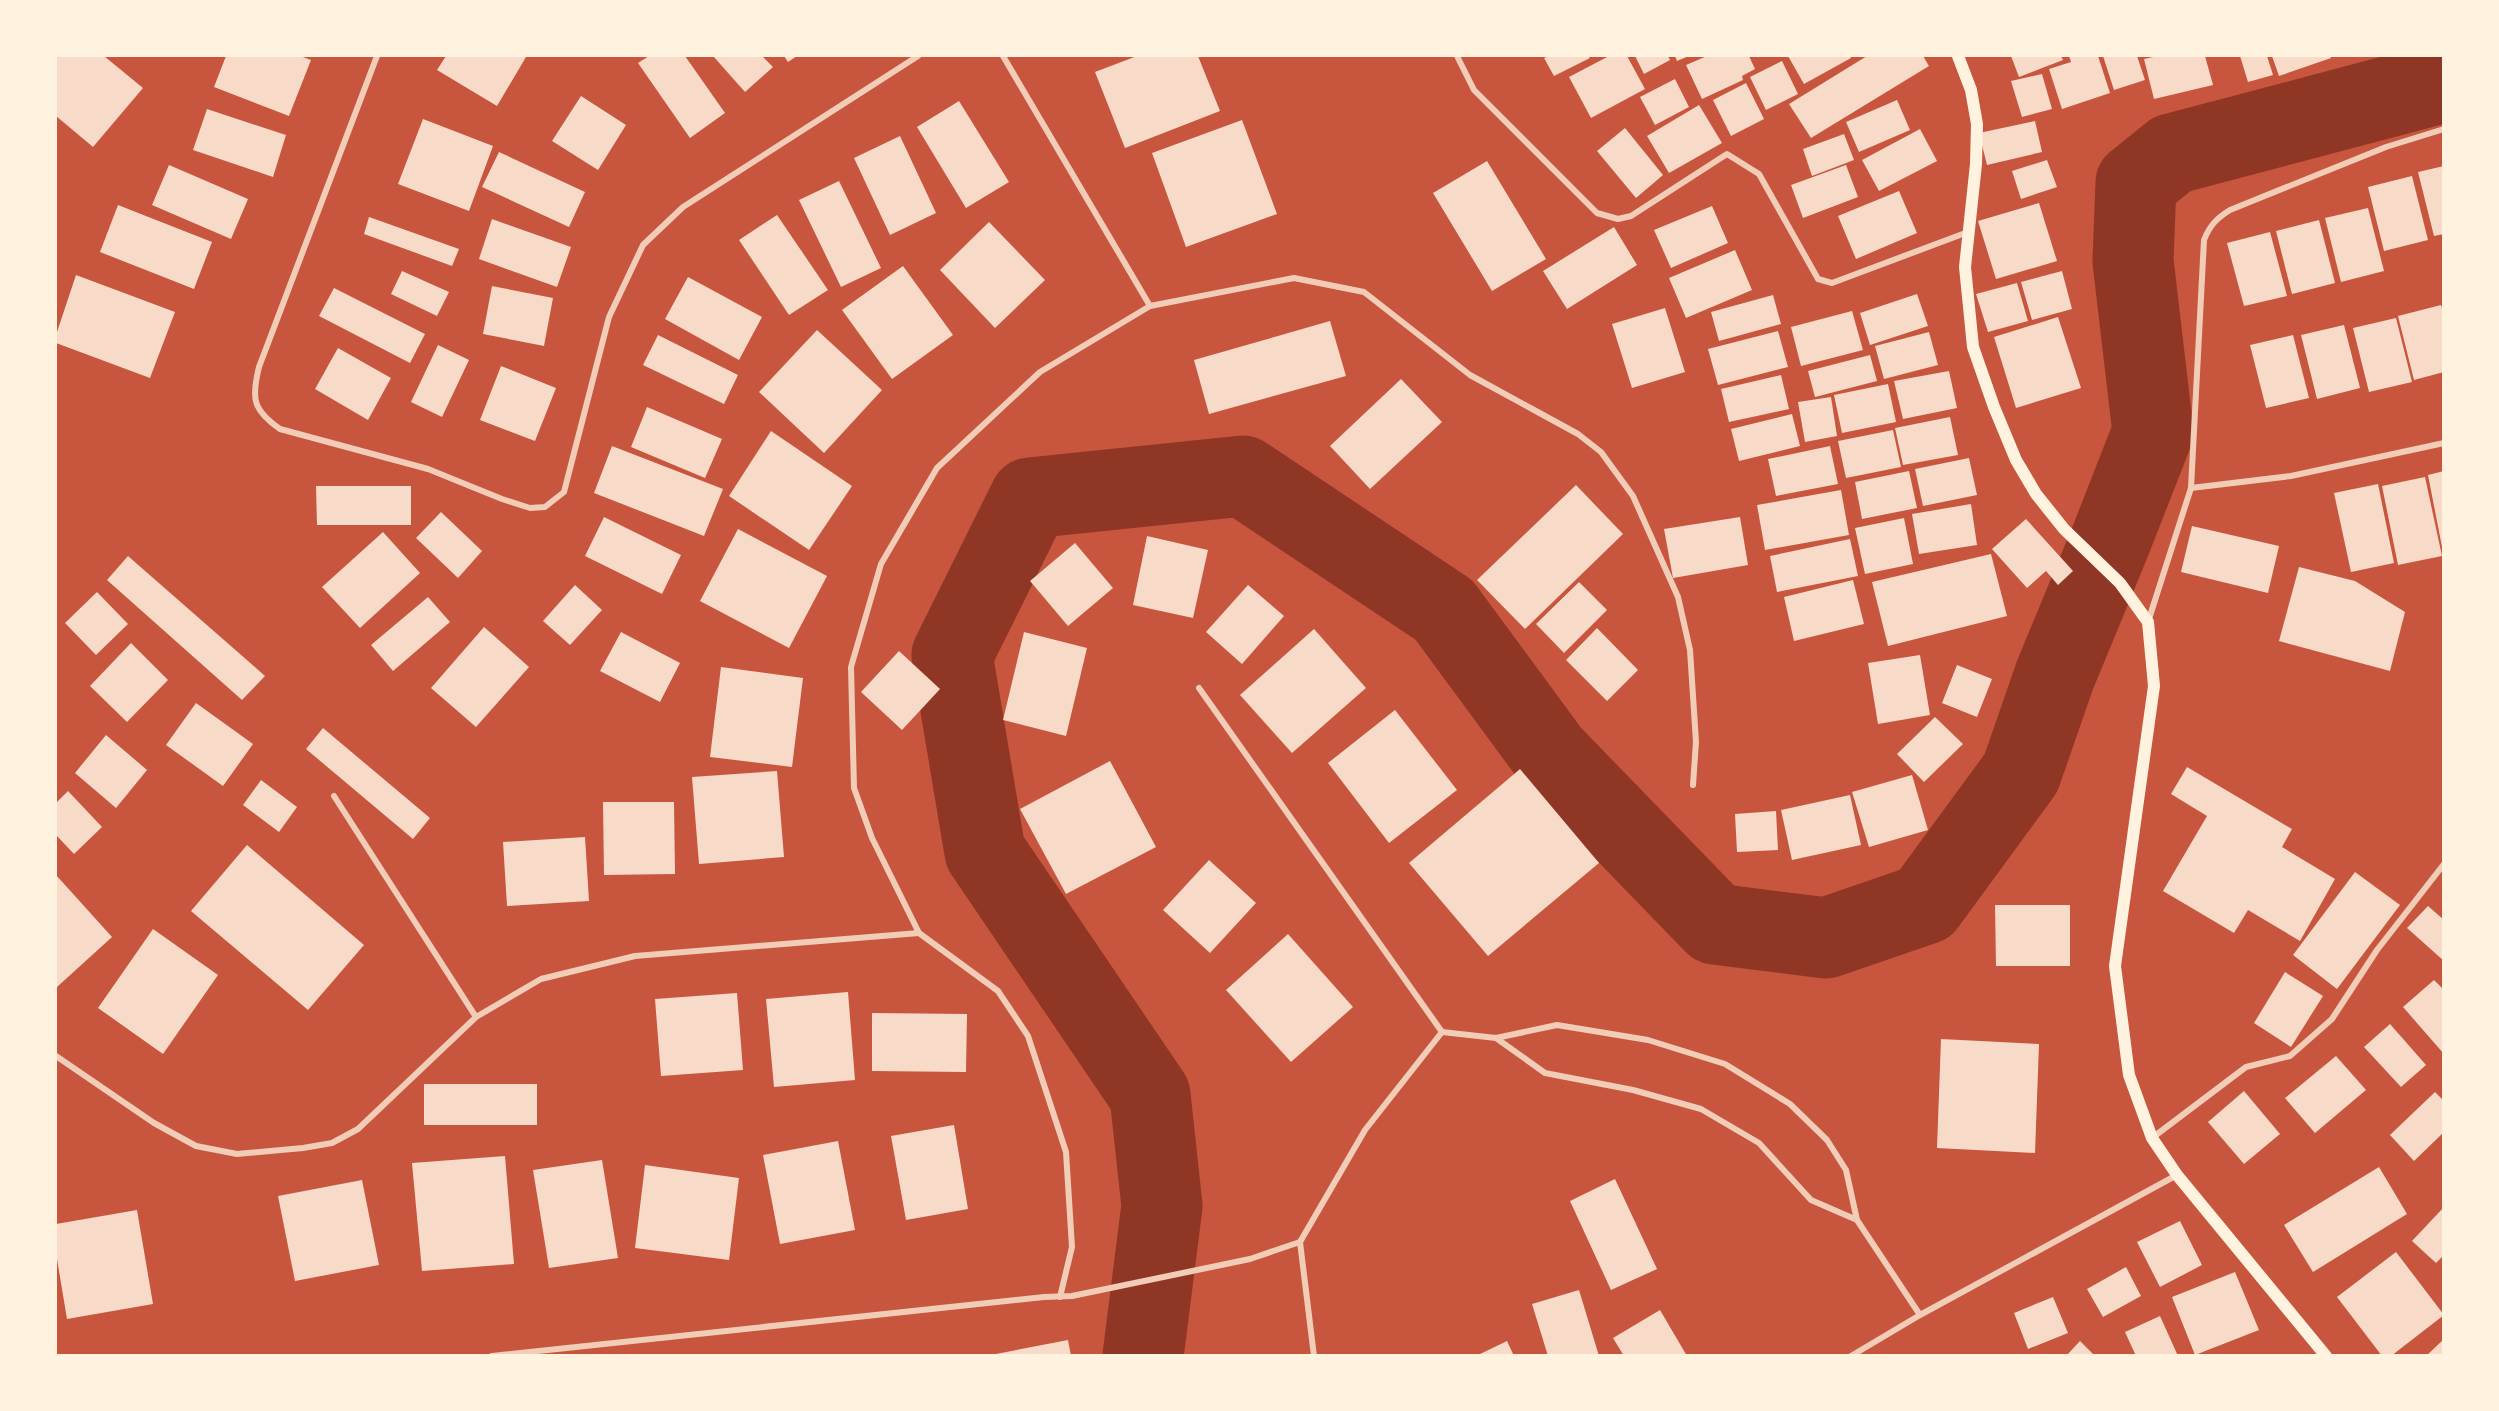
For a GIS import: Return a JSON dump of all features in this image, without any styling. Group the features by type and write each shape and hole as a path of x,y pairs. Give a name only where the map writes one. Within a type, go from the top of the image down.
{"main road":[{"path":"1958,56 1971,90 1977,123 1976,164 1965,267 1973,347 2016,460 2036,494 2064,529 2120,583 2148,622 2154,686 2115,966 2129,1074 2152,1138 2177,1175 2326,1356"}],"street":[{"path":"377,56 259,367 253,389 257,407 280,429 428,469 530,508 545,507 564,492 609,317 643,245 683,207 918,56"},
{"path":"1003,56 1150,306"},
{"path":"1457,56 1474,90 1597,213 1618,219 1630,216 1727,154 1759,174 1818,279 1832,283 1969,232"},
{"path":"2148,622 2191,488 2204,240 2212,223 2230,210 2363,156 2444,129"},
{"path":"1060,1297 1072,1247 1066,1152 1028,1036 998,991 919,933 872,838 854,788 851,667 881,564 937,468 1040,372 1150,306 1294,278 1364,292 1470,375 1578,434 1601,452 1633,496 1678,597 1690,650 1696,742 1694,785"},
{"path":"2191,488 2291,476 2444,443"},
{"path":"1199,688 1442,1032 1496,1038 1557,1025 1648,1040 1725,1064 1790,1104 1827,1140 1846,1170 1857,1220 1920,1315"},
{"path":"334,796 476,1017"},
{"path":"2152,1138 2246,1067 2290,1056 2332,1019 2377,950 2444,864"},
{"path":"56,1056 154,1123 196,1146 237,1154 292,1149 332,1143 358,1129 476,1017 540,979 635,956 919,933"},
{"path":"1314,1356 1300,1242 1365,1130 1442,1032"},
{"path":"1496,1038 1545,1072 1634,1090 1701,1109 1759,1143 1811,1200 1857,1220"},
{"path":"1851,1356 1920,1315 2177,1175"},
{"path":"492,1356 1072,1296 1250,1259 1300,1242"}],"building":[{"path":"56,56 104,56 143,88 93,147 56,116"},
{"path":"226,56 300,56 311,60 289,116 214,87"},
{"path":"446,56 526,57 497,106 437,70"},
{"path":"649,56 685,56 725,113 690,138 638,63"},
{"path":"713,56 762,56 773,67 745,92"},
{"path":"784,56 797,56 788,62"},
{"path":"1137,56 1198,56 1220,111 1125,148 1095,72"},
{"path":"1588,56 1590,58 1554,76 1544,58"},
{"path":"1609,56 1627,56 1645,89 1591,118 1569,77"},
{"path":"1635,56 1668,56 1670,60 1644,74"},
{"path":"1675,56 1689,56 1677,61"},
{"path":"1707,56 1749,56 1755,69 1742,76 1743,80 1702,99 1686,65"},
{"path":"1788,56 1850,56 1851,58 1804,84"},
{"path":"1867,56 1923,56 1929,66 1811,138 1789,104"},
{"path":"2011,56 2061,56 2063,60 2019,77"},
{"path":"2069,56 2098,56 2110,93 2062,109 2049,69 2071,62"},
{"path":"2103,56 2137,56 2145,80 2114,90"},
{"path":"2158,56 2205,56 2213,85 2154,99 2144,59"},
{"path":"2240,56 2267,56 2273,75 2248,82"},
{"path":"2272,56 2330,56 2331,58 2279,76"},
{"path":"1782,61 1798,94 1766,110 1750,77"},
{"path":"2042,74 2052,109 2022,117 2011,81"},
{"path":"1675,79 1689,107 1655,125 1640,97"},
{"path":"1746,83 1764,119 1731,136 1713,100"},
{"path":"581,96 626,125 598,170 552,141"},
{"path":"1897,100 1910,130 1859,152 1846,122"},
{"path":"959,101 1009,182 966,208 917,127"},
{"path":"1699,105 1722,143 1669,173 1647,136"},
{"path":"207,109 286,135 273,177 193,150"},
{"path":"423,119 493,146 469,211 398,184"},
{"path":"1242,120 1277,214 1186,247 1152,153"},
{"path":"2035,121 2042,152 1987,165 1979,133"},
{"path":"1625,128 1663,175 1636,198 1597,151"},
{"path":"1920,129 1937,161 1879,191 1862,160"},
{"path":"1844,134 1854,160 1812,176 1803,149"},
{"path":"900,136 936,213 890,235 854,158"},
{"path":"499,152 585,192 569,227 482,187"},
{"path":"2047,160 2057,187 2021,199 2012,171"},
{"path":"1487,161 1546,259 1492,291 1433,193"},
{"path":"169,165 248,199 231,239 152,205"},
{"path":"1846,165 1858,197 1803,218 1791,185"},
{"path":"2444,166 2444,234 2434,236 2418,172"},
{"path":"2412,176 2428,240 2384,251 2368,187"},
{"path":"839,181 881,268 841,287 799,200"},
{"path":"1899,191 1917,233 1856,259 1838,216"},
{"path":"2039,203 2057,261 1996,279 1978,221"},
{"path":"118,205 212,242 194,289 100,252"},
{"path":"1712,206 1728,243 1671,268 1654,230"},
{"path":"2368,208 2384,271 2341,282 2325,218"},
{"path":"777,215 828,290 789,315 739,240"},
{"path":"369,217 459,249 452,266 364,234"},
{"path":"492,219 571,247 557,287 479,259"},
{"path":"2319,220 2335,283 2292,294 2276,231"},
{"path":"989,222 1045,280 995,328 940,270"},
{"path":"1614,227 1637,265 1567,309 1543,271"},
{"path":"2270,232 2287,296 2244,306 2227,243"},
{"path":"1735,250 1752,290 1686,318 1669,278"},
{"path":"903,266 953,335 892,379 842,310"},
{"path":"402,271 449,292 437,316 391,294"},
{"path":"2062,271 2072,309 2032,320 2021,282"},
{"path":"76,275 175,312 150,378 56,343 56,335"},
{"path":"688,277 762,317 739,360 665,319"},
{"path":"2017,283 2028,321 1988,332 1976,294"},
{"path":"492,286 553,298 544,346 483,334"},
{"path":"334,288 425,334 410,363 319,316"},
{"path":"1917,294 1928,326 1870,345 1860,313"},
{"path":"1773,295 1781,324 1719,341 1711,312"},
{"path":"2441,305 2444,314 2444,372 2414,380 2398,316"},
{"path":"1665,308 1685,372 1632,388 1612,324"},
{"path":"1852,311 1863,350 1801,366 1791,327"},
{"path":"2058,317 2081,388 2016,408 1994,337"},
{"path":"2396,318 2412,382 2369,392 2353,328"},
{"path":"1330,321 1346,376 1209,414 1194,360"},
{"path":"2344,325 2360,388 2317,399 2301,335"},
{"path":"817,330 882,390 824,453 759,392"},
{"path":"1778,331 1788,367 1718,385 1708,349"},
{"path":"1929,332 1938,365 1884,379 1875,346"},
{"path":"658,335 738,375 724,404 643,365"},
{"path":"2293,335 2309,398 2266,408 2250,345"},
{"path":"438,345 469,360 442,417 411,402"},
{"path":"338,348 391,378 368,420 315,389"},
{"path":"1870,355 1877,381 1815,397 1808,371"},
{"path":"501,366 556,388 535,441 480,420"},
{"path":"1949,371 1957,408 1903,419 1894,381"},
{"path":"1781,375 1789,409 1729,422 1721,389"},
{"path":"1401,379 1442,422 1370,489 1330,446"},
{"path":"1888,384 1896,422 1842,433 1834,395"},
{"path":"1831,397 1837,436 1805,442 1798,402"},
{"path":"647,407 722,439 705,478 631,447"},
{"path":"1792,414 1800,446 1739,461 1731,429"},
{"path":"1950,417 1958,455 1903,465 1895,428"},
{"path":"1893,430 1901,467 1846,478 1838,441"},
{"path":"771,431 852,486 809,550 729,496"},
{"path":"612,446 723,489 704,536 594,493"},
{"path":"1830,446 1838,484 1776,496 1768,459"},
{"path":"1969,458 1977,495 1923,506 1915,469"},
{"path":"1909,471 1917,508 1862,519 1855,482"},
{"path":"2444,471 2444,547 2442,547 2428,475"},
{"path":"2425,477 2442,556 2398,565 2382,486"},
{"path":"2378,484 2394,563 2351,572 2334,493"},
{"path":"1576,485 1623,534 1525,629 1477,580"},
{"path":"316,486 411,486 411,525 317,525"},
{"path":"1841,490 1849,535 1765,550 1757,505"},
{"path":"1971,504 1977,545 1919,554 1912,514"},
{"path":"441,512 482,551 458,578 416,538"},
{"path":"604,517 681,555 662,594 585,556"},
{"path":"1740,517 1748,565 1673,578 1664,529"},
{"path":"1904,518 1913,564 1865,574 1855,528"},
{"path":"2026,519 2073,571 2058,585 2046,571 2027,588 1992,549"},
{"path":"2192,526 2279,546 2268,593 2181,572"},
{"path":"738,529 827,576 789,648 700,601"},
{"path":"383,532 420,573 360,628 322,587"},
{"path":"1147,536 1208,550 1193,618 1133,605"},
{"path":"1850,539 1858,576 1777,592 1770,556"},
{"path":"1075,543 1113,588 1068,626 1030,581"},
{"path":"1991,554 2007,616 1888,646 1872,582"},
{"path":"128,556 265,676 242,700 107,580"},
{"path":"2299,567 2355,581 2405,612 2390,671 2279,641"},
{"path":"1853,580 1864,624 1794,641 1784,597"},
{"path":"1579,582 1607,610 1564,653 1536,624"},
{"path":"575,585 602,610 570,645 543,621"},
{"path":"1248,585 1284,616 1242,664 1206,632"},
{"path":"97,592 128,624 96,655 65,623"},
{"path":"428,597 450,622 393,671 371,645"},
{"path":"484,627 529,667 476,727 431,688"},
{"path":"1597,628 1638,670 1607,701 1566,660"},
{"path":"1314,629 1366,688 1292,753 1240,695"},
{"path":"621,632 680,663 660,702 600,671"},
{"path":"1024,632 1087,648 1066,736 1003,720"},
{"path":"131,643 168,680 127,722 90,686"},
{"path":"899,651 940,689 902,730 861,692"},
{"path":"1920,655 1930,715 1878,724 1868,663"},
{"path":"1957,665 1992,679 1977,717 1942,703"},
{"path":"721,667 803,678 792,767 710,757"},
{"path":"196,703 253,744 223,786 166,745"},
{"path":"1395,710 1457,790 1389,843 1328,763"},
{"path":"1935,717 1963,744 1924,782 1897,754"},
{"path":"323,728 430,818 413,839 306,749"},
{"path":"106,735 147,770 116,808 75,773"},
{"path":"1110,761 1156,847 1066,894 1020,809"},
{"path":"2187,767 2292,829 2282,847 2335,879 2300,941 2248,910 2234,933 2163,891 2207,816 2171,794"},
{"path":"1520,769 1599,863 1488,956 1409,863"},
{"path":"777,771 784,857 699,864 692,777"},
{"path":"1912,775 1928,830 1869,847 1852,792"},
{"path":"261,780 297,807 279,832 243,805"},
{"path":"68,791 102,827 74,854 56,835 56,803"},
{"path":"1850,795 1861,845 1792,860 1781,810"},
{"path":"603,802 674,802 675,874 604,875"},
{"path":"1776,811 1778,850 1737,852 1735,814"},
{"path":"585,837 589,901 507,906 503,842"},
{"path":"247,845 364,945 308,1010 191,911"},
{"path":"1209,860 1256,903 1210,953 1163,910"},
{"path":"2355,872 2400,905 2337,989 2293,955"},
{"path":"56,875 112,937 57,987 56,985"},
{"path":"1995,905 2070,905 2070,966 1996,966"},
{"path":"2428,906 2444,920 2444,961 2407,928"},
{"path":"153,929 218,975 163,1054 98,1008"},
{"path":"1288,934 1353,1007 1291,1062 1226,990"},
{"path":"2285,972 2323,996 2291,1047 2254,1023"},
{"path":"2434,980 2444,990 2444,1054 2403,1007"},
{"path":"848,992 855,1080 774,1087 766,999"},
{"path":"737,993 743,1070 661,1076 655,999"},
{"path":"872,1013 967,1014 966,1072 872,1071"},
{"path":"2390,1024 2426,1065 2401,1087 2364,1047"},
{"path":"1941,1039 2039,1044 2035,1153 1937,1148"},
{"path":"2336,1056 2366,1090 2315,1133 2285,1098"},
{"path":"424,1084 537,1084 537,1125 424,1125"},
{"path":"2244,1091 2280,1134 2244,1164 2208,1122"},
{"path":"2435,1092 2444,1101 2444,1132 2414,1161 2390,1135"},
{"path":"954,1125 968,1209 906,1220 891,1136"},
{"path":"838,1141 855,1230 780,1244 763,1155"},
{"path":"505,1156 514,1264 422,1271 412,1163"},
{"path":"602,1160 618,1258 549,1268 533,1170"},
{"path":"645,1165 739,1178 729,1260 635,1248"},
{"path":"2379,1167 2407,1214 2313,1272 2284,1225"},
{"path":"1615,1179 1657,1269 1611,1290 1570,1201"},
{"path":"362,1180 379,1265 295,1281 278,1196"},
{"path":"2444,1207 2444,1255 2436,1263 2412,1241"},
{"path":"137,1210 153,1304 67,1319 56,1253 56,1224"},
{"path":"2180,1221 2202,1265 2160,1287 2137,1242"},
{"path":"2396,1252 2444,1315 2391,1356 2382,1356 2337,1297"},
{"path":"2126,1267 2141,1296 2103,1317 2087,1289"},
{"path":"2235,1272 2259,1330 2195,1355 2172,1297"},
{"path":"1579,1290 1599,1356 1548,1356 1532,1304"},
{"path":"2053,1297 2068,1333 2028,1349 2014,1313"},
{"path":"1660,1310 1687,1356 1624,1356 1613,1338"},
{"path":"2160,1316 2178,1356 2136,1356 2125,1332"},
{"path":"2444,1339 2444,1356 2426,1356"},
{"path":"1068,1340 1071,1356 996,1356 996,1354"},
{"path":"1507,1341 1514,1356 1476,1356"},
{"path":"2080,1341 2095,1356 2066,1356"}],"waterway":[{"path":"1143,1356 1162,1206 1150,1095 985,852 952,655 1030,498 1243,476 1444,610 1550,754 1715,924 1826,938 1925,904 2021,773 2055,675 2153,432 2133,261 2136,183 2172,154 2444,82"}]}
